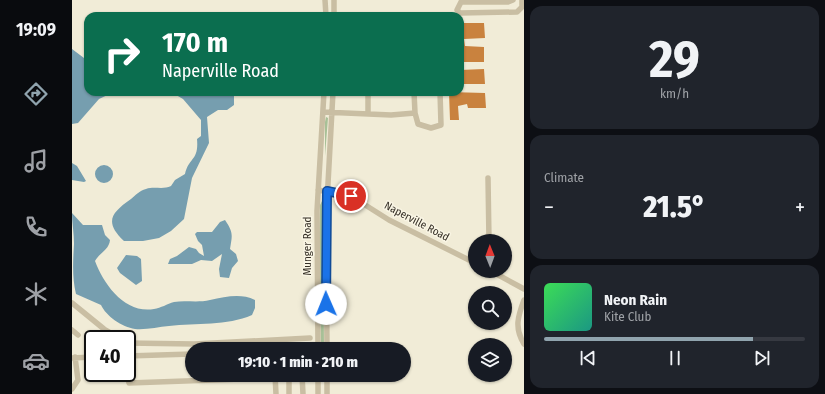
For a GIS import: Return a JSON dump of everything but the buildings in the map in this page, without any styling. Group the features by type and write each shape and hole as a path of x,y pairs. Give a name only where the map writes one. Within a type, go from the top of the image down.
{"street":[{"path":"325,0 326,12"},
{"path":"334,0 334,12"},
{"path":"459,12 457,10 461,2 508,2 513,0"},
{"path":"464,13 517,12 522,7 522,0"},
{"path":"318,190 324,96"},
{"path":"327,191 333,96"},
{"path":"368,96 368,113"},
{"path":"414,96 414,113 418,124 431,128 441,125 440,96"},
{"path":"322,112 391,114 414,113"},
{"path":"488,178 489,234"},
{"name":"Naperville Road","path":"318,190 351,196 389,220 468,260"},
{"name":"Munger Road","path":"318,190 318,342"},
{"name":"Munger Road","path":"327,191 327,342"},
{"path":"504,278 524,289"},
{"path":"524,300 517,325 519,334 524,344"},
{"path":"72,303 106,330"},
{"path":"72,330 78,335"},
{"path":"136,342 194,344 310,338"},
{"path":"136,356 185,354"},
{"path":"72,389 78,380 73,358 84,357"},
{"path":"129,382 185,381"},
{"path":"275,382 276,394"},
{"path":"289,382 289,394"},
{"path":"302,382 303,394"},
{"path":"318,382 318,394"},
{"path":"327,382 327,394"}],"green space":[{"path":"326,117 328,118 325,156 325,122"},
{"path":"323,199 324,342 321,342 319,240 320,205"}],"water":[{"path":"72,49 84,58 84,96 105,96 99,99 78,123 72,124"},
{"path":"178,96 234,96 234,105 227,110 218,110 207,117 209,143 192,178 184,219 171,231 159,238 143,241 124,241 112,223 112,218 115,213 141,191 149,188 165,188 171,186 175,180 185,174 197,151 197,139 201,136 201,120 183,99"},
{"path":"72,163 77,166 86,181 72,180"},
{"path":"100,165 108,165 113,170 111,181 108,183 100,183 95,178 95,170"},
{"path":"72,213 83,225 102,225 105,235 110,240 106,249 95,261 110,288 125,302 134,307 154,309 174,302 205,301 238,296 255,300 255,308 252,315 242,319 222,323 179,325 143,329 130,328 120,323 111,317 101,305 76,294 73,276 74,244"},
{"path":"225,220 232,234 230,249 236,254 238,261 232,268 229,278 220,277 219,269 222,254 212,261 201,260 192,264 168,264 170,259 177,256 189,247 196,249 204,256 202,245 198,241 195,234 197,232 212,232 220,222"},
{"path":"126,255 137,256 141,259 142,281 136,285 120,273 117,268"}],"route":[{"path":"326,304 327,191 351,196"}]}
